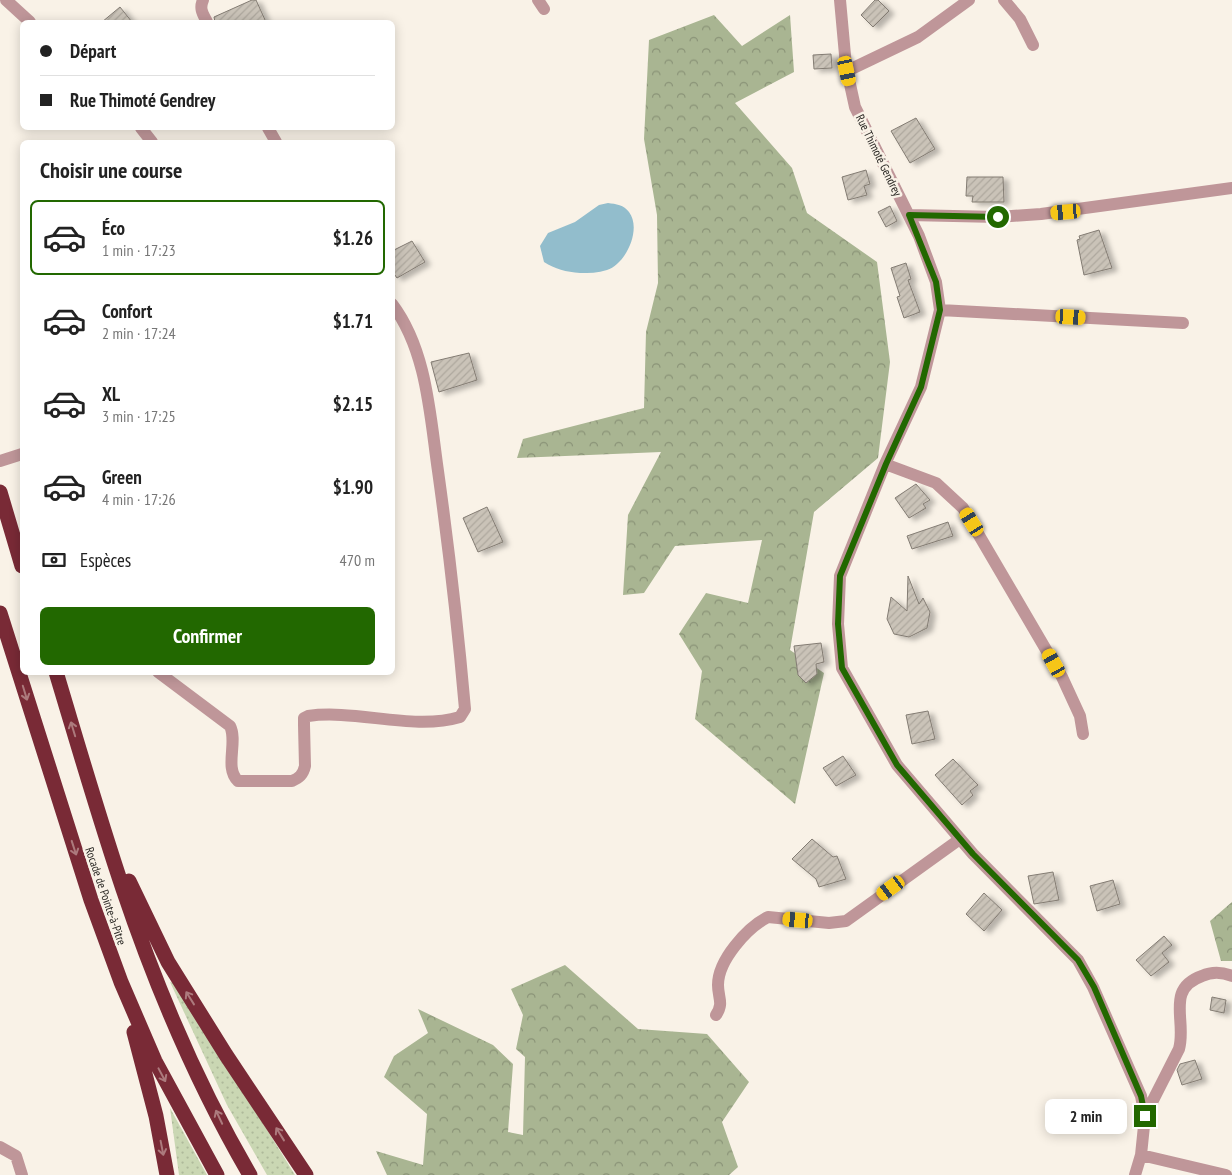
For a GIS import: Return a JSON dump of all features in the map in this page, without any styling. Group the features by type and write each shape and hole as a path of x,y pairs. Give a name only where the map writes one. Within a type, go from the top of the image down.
{"highway":[{"path":"0,492 20,559"},
{"name":"Rocade de Pointe-à-Pitre","path":"0,613 69,834 121,982 155,1061 217,1175"},
{"name":"Rocade de Pointe-à-Pitre","path":"57,675 123,890 151,963 186,1050 229,1138 250,1175"},
{"path":"88,775 120,862 168,962 226,1055 306,1175"},
{"path":"121,982 156,1116 167,1175"}],"street":[{"path":"6,0 28,20"},
{"path":"204,0 201,5 201,12 206,20"},
{"name":"Rue Thimoté Gendrey","path":"840,0 847,71 855,107 909,215 936,282 940,310 921,387 886,464 840,576 838,624 842,668 897,765 960,838 1078,960 1094,987 1141,1096 1145,1116 1141,1155 1136,1175"},
{"path":"847,71 918,37 969,0"},
{"path":"1004,0 1020,19 1033,45"},
{"path":"143,130 150,140"},
{"path":"909,215 998,217 1041,214 1232,188"},
{"path":"940,310 1183,323"},
{"path":"162,675 230,726 233,741 232,768 238,781 292,782 298,779 304,772 305,766 304,718 308,716 417,721 450,720 460,717 466,709 452,569 434,443 419,359 395,312"},
{"path":"0,461 20,455"},
{"path":"886,464 936,483 963,508 1062,677 1080,716 1083,734"},
{"path":"716,1015 722,1002 718,984 728,955 761,921 768,918 829,923 846,920 960,838"},
{"path":"1145,1116 1179,1049 1182,1038 1179,1004 1183,988 1189,982 1207,974 1218,973 1232,976"},
{"path":"0,1146 16,1156 22,1175"},
{"path":"1141,1155 1226,1175"}],"green space":[{"path":"714,15 742,46 790,15 794,72 735,103 792,168 807,213 877,262 890,362 878,458 814,512 790,650 824,673 795,804 695,719 702,671 679,634 706,593 748,603 762,540 675,546 644,593 623,595 628,515 661,452 517,458 523,439 644,408 646,332 658,283 657,215 644,139 649,40"},
{"path":"1232,902 1232,961 1221,961 1210,921"},
{"path":"565,965 638,1029 707,1034 749,1082 722,1122 738,1167 729,1175 387,1175 376,1151 423,1165 427,1114 384,1077 394,1056 428,1033 418,1009 493,1045 513,1064 508,1132 523,1135 525,1057 516,1049 523,1015 511,989"},
{"path":"170,982 177,984 295,1175 267,1175 227,1105"},
{"path":"170,1108 207,1175 179,1175"}],"water":[{"path":"617,204 625,208 633,219 633,236 626,253 620,261 607,270 587,273 565,271 544,262 540,246 548,233 575,222 599,205"}],"building":[{"path":"252,0 256,0 265,20 215,20 214,17"},
{"path":"875,0 878,0 889,11 873,27 861,15"},
{"path":"120,7 130,20 104,20"},
{"path":"831,54 832,68 814,69 813,55"},
{"path":"916,118 935,149 910,163 891,131"},
{"path":"866,170 870,184 864,186 867,195 848,200 842,177"},
{"path":"967,177 1003,177 1004,202 972,202 973,196 966,196"},
{"path":"890,206 897,221 886,227 878,212"},
{"path":"1099,230 1112,268 1084,275 1077,240 1080,239 1079,236"},
{"path":"412,241 425,262 397,278 395,275 395,250"},
{"path":"906,263 911,279 908,280 920,312 904,318 897,297 900,296 891,268"},
{"path":"469,353 477,380 439,392 431,362"},
{"path":"916,484 930,500 923,504 926,508 909,518 895,498"},
{"path":"487,507 503,542 478,552 463,518"},
{"path":"948,522 953,536 912,549 907,536"},
{"path":"908,576 919,604 923,598 930,612 927,628 909,637 894,634 887,619 891,597 907,611"},
{"path":"821,643 824,662 816,664 817,674 806,683 798,675 794,646"},
{"path":"928,711 935,739 912,744 906,715"},
{"path":"843,756 856,775 836,786 823,768"},
{"path":"953,759 978,785 970,791 973,795 962,805 935,775"},
{"path":"812,839 833,857 837,856 846,879 819,887 816,879 792,859"},
{"path":"1053,872 1059,900 1034,904 1028,876"},
{"path":"1113,880 1120,904 1097,911 1090,886"},
{"path":"984,893 1002,910 984,931 966,914"},
{"path":"1164,936 1172,945 1162,953 1169,962 1151,976 1136,960"},
{"path":"1212,997 1226,1000 1224,1013 1210,1010"},
{"path":"1195,1060 1202,1079 1182,1085 1177,1070 1180,1064"}],"route":[{"path":"998,217 909,215 936,282 940,310 921,387 886,464 840,576 838,624 842,668 897,765 973,854 1078,960 1094,987 1141,1096 1145,1116"}]}
